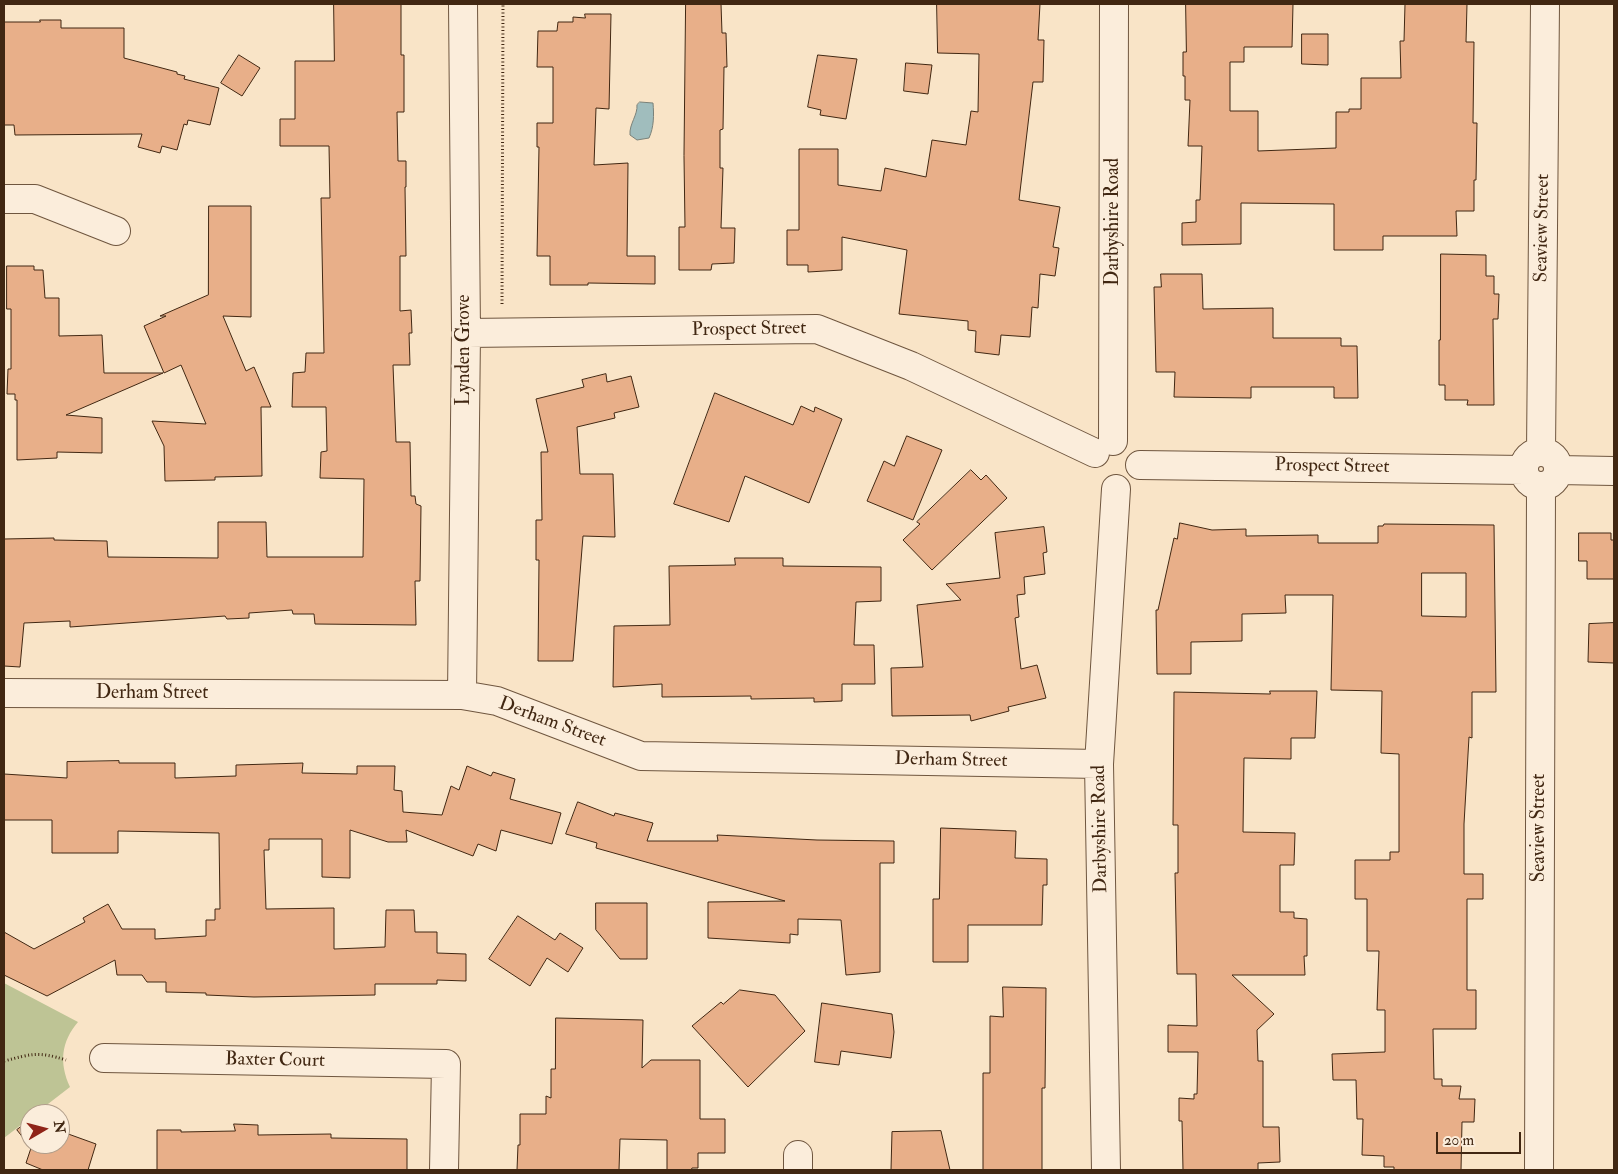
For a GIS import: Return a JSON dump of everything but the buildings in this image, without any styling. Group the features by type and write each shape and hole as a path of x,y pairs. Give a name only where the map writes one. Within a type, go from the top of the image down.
{"street":[{"name":"Lynden Grove","path":"462,695 466,333 463,4"},
{"name":"Darbyshire Road","path":"1104,447 1114,4"},
{"name":"Seaview Street","path":"1539,1170 1541,470 1546,4"},
{"path":"4,198 35,199 116,231"},
{"name":"Prospect Street","path":"466,333 818,329 1104,447"},
{"path":"1124,442 1131,445 1139,458 1140,465 1136,479 1130,484 1116,489 1103,485 1097,480 1092,467 1104,447 1124,442"},
{"name":"Prospect Street","path":"1140,465 1614,470"},
{"name":"Darbyshire Road","path":"1106,1170 1099,764 1116,489"},
{"name":"Derham Street","path":"4,693 462,695 497,702 641,756 1099,764"},
{"name":"Baxter Court","path":"104,1058 446,1064 444,1170"}],"path":[{"path":"502,304 503,4"},
{"path":"4,1061 41,1053 66,1060"}],"green space":[{"path":"4,983 78,1022 68,1037 63,1061 66,1078 70,1087 48,1104 20,1104 20,1126 4,1138"}],"water":[{"path":"640,102 653,103 653,121 649,138 637,140 630,135 630,131 637,105"}]}
